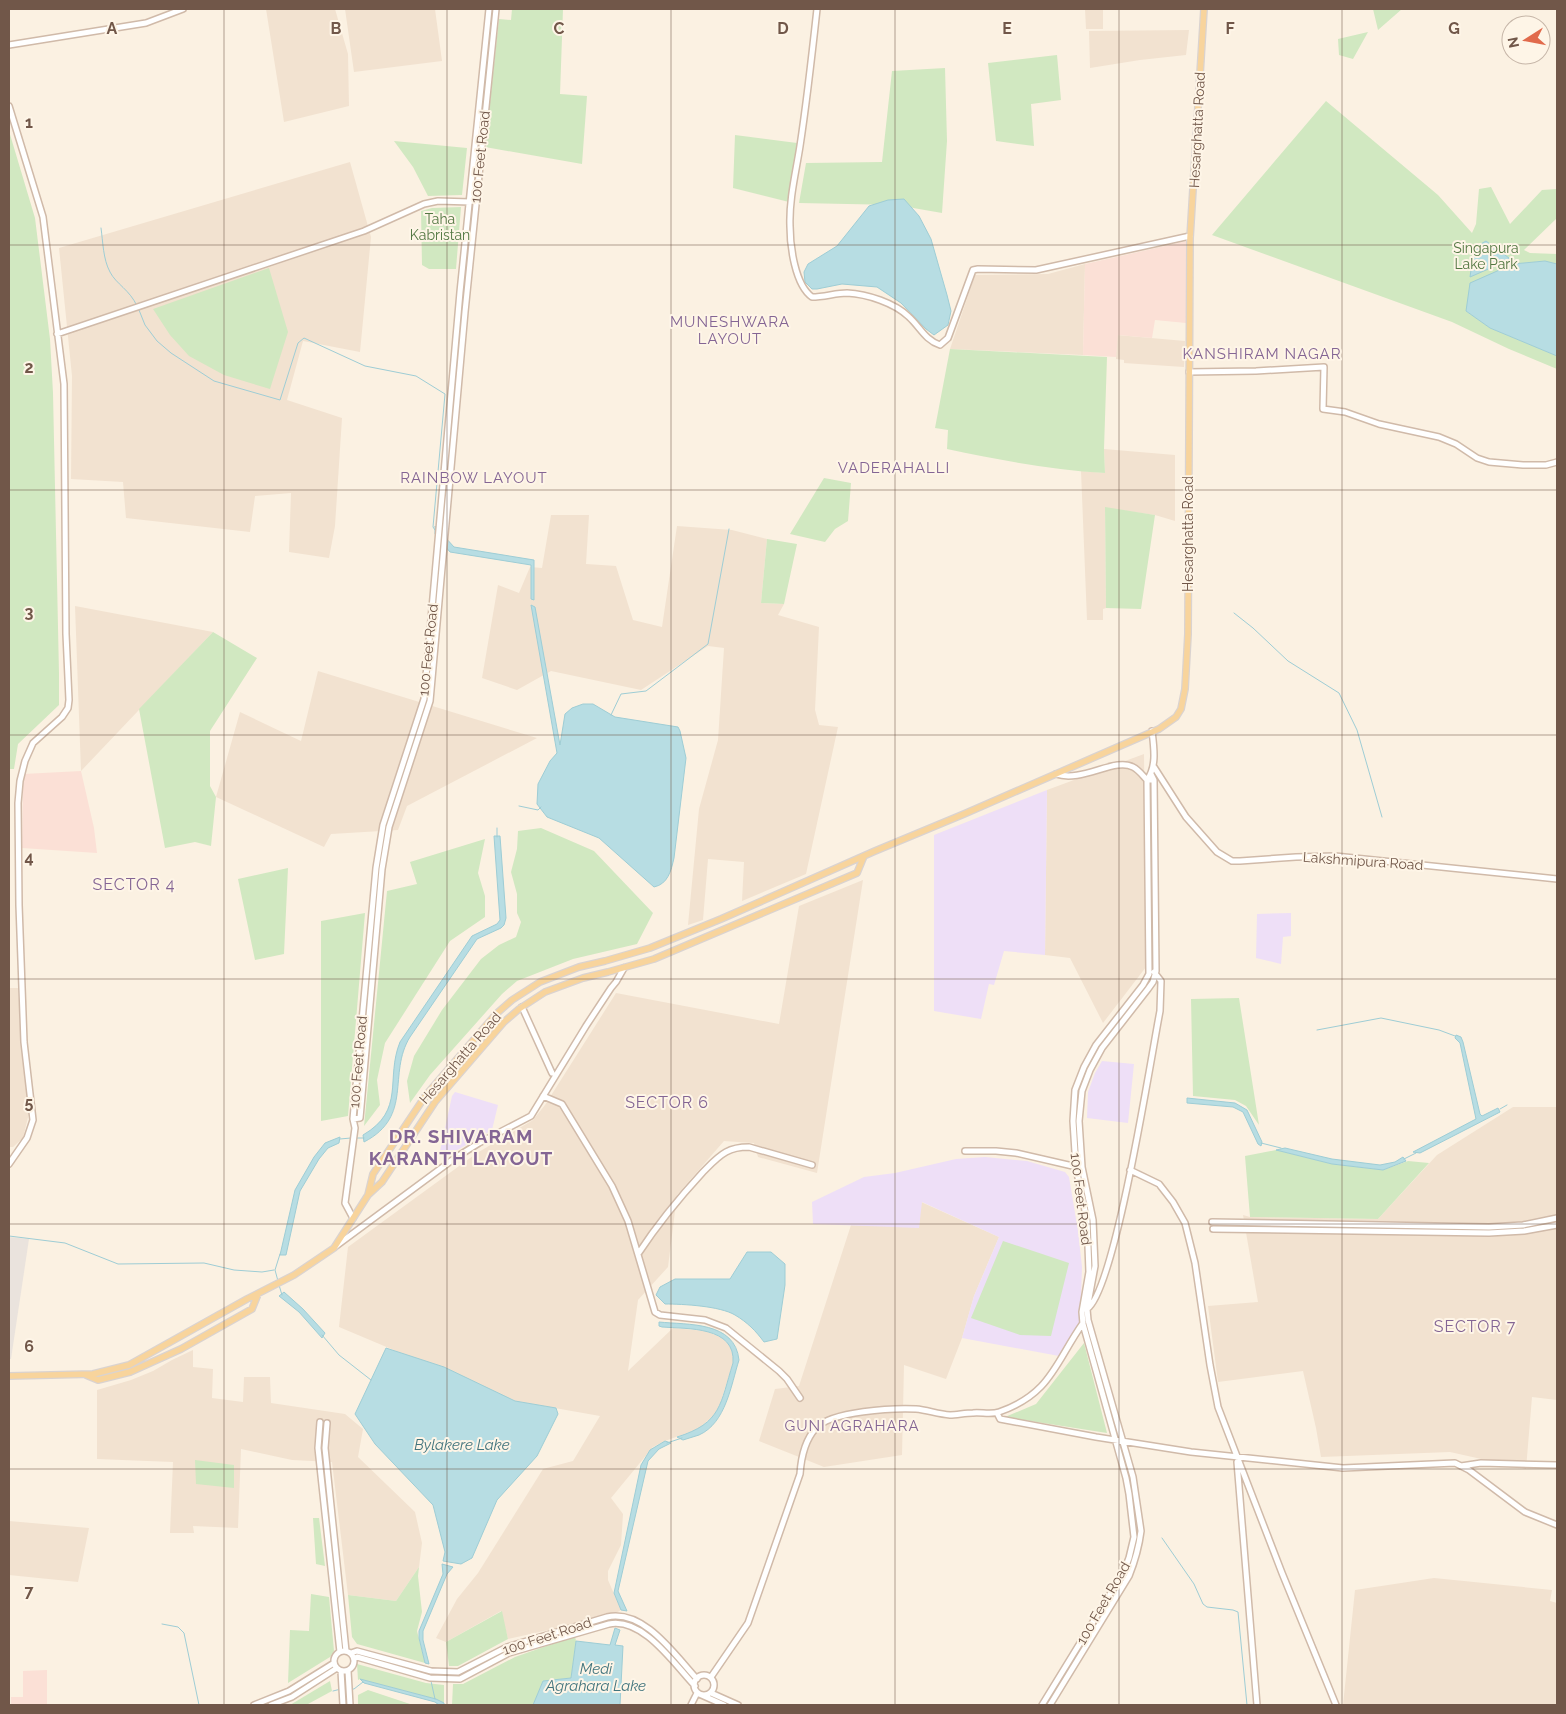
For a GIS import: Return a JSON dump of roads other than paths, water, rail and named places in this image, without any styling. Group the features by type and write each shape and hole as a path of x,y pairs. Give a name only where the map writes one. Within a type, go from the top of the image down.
{"main road":[{"path":"9,44 146,23 182,9"},
{"name":"100 Feet Road","path":"488,9 460,292 424,699 382,825 376,868 353,1119 360,1118 382,869 389,827 430,701 464,312 496,9"},
{"path":"817,9 805,111 790,203 790,226 798,276 806,293 812,297 839,293 855,294 887,304 903,311 927,339 940,346 948,338 973,270 1036,270 1190,236"},
{"name":"Hesarghatta Road","path":"368,1195 373,1174 426,1095 496,1014 512,1000 540,982 579,967 650,948 729,916 1056,774 1152,731 1176,717 1184,699 1188,634 1190,236 1204,9"},
{"path":"9,106 43,216 64,384 69,700 64,714 32,743 24,761 20,781 18,803 19,905 24,1042 32,1120 27,1138 9,1164"},
{"path":"57,334 364,231 424,204 438,201 470,202"},
{"path":"1189,372 1324,367 1323,409 1345,412 1379,424 1439,437 1456,444 1477,458 1489,462 1523,465 1546,465 1557,462"},
{"name":"100 Feet Road","path":"1042,1705 1123,1573 1131,1550 1134,1531 1126,1478 1085,1322 1089,1272 1087,1220 1076,1168 1073,1121 1075,1090 1084,1067 1096,1045 1146,982 1150,970 1151,778 1154,767 1152,731"},
{"path":"1056,774 1064,776 1082,775 1115,766 1127,765 1132,766 1151,778"},
{"name":"Lakshmipura Road","path":"1154,767 1186,817 1216,852 1232,861 1296,856 1335,856 1557,878"},
{"name":"100 Feet Road","path":"1085,1310 1095,1266 1093,1220 1082,1167 1080,1121 1082,1091 1102,1048 1148,989 1156,973 1151,778"},
{"name":"Hesarghatta Road","path":"368,1195 382,1182 435,1102 504,1022 522,1007 553,989 583,978 654,959 857,873 864,856"},
{"path":"9,1376 93,1374 129,1365 294,1276 456,1158 479,1143 531,1116 624,968"},
{"path":"1085,1310 1092,1306 1106,1273 1116,1240 1130,1170 1160,1011 1161,981 1156,973 1150,970"},
{"path":"522,1007 552,1072"},
{"path":"543,1096 562,1104 612,1186 628,1221 653,1308 657,1313 660,1316 705,1320 726,1328 779,1371 800,1398"},
{"path":"353,1119 356,1128 345,1203 353,1218"},
{"path":"638,1254 684,1192 717,1158 729,1150 749,1146 812,1166"},
{"path":"965,1151 1016,1153 1076,1168 1082,1167"},
{"path":"1130,1170 1159,1184 1173,1202 1185,1224 1195,1263 1218,1406 1236,1457 1336,1705"},
{"path":"334,1248 368,1195"},
{"path":"1212,1222 1489,1227 1523,1225 1557,1218"},
{"path":"1213,1229 1489,1233 1524,1231 1557,1225"},
{"path":"83,1374 98,1380 130,1372 181,1349 252,1309 258,1294"},
{"path":"711,1677 748,1623 800,1474 801,1456 810,1436 817,1427 841,1416 873,1410 917,1409 949,1415 997,1413 1023,1401 1042,1387 1085,1322"},
{"name":"100 Feet Road","path":"1050,1705 1129,1576 1138,1552 1141,1531 1133,1477 1085,1322"},
{"path":"997,1413 1000,1419 1116,1440 1236,1457 1343,1468 1455,1463 1469,1470 1525,1512 1557,1525"},
{"path":"254,1705 289,1691 334,1663 336,1656 340,1652 318,1448 320,1422"},
{"path":"327,1423 324,1448 354,1665 348,1671 350,1703"},
{"path":"1236,1457 1257,1705"},
{"path":"1460,1466 1481,1462 1557,1465"},
{"name":"100 Feet Road","path":"351,1654 357,1651 436,1672 460,1672 507,1647 611,1616 627,1618 638,1622 657,1635 697,1678"},
{"name":"100 Feet Road","path":"351,1654 422,1676 462,1678 509,1654 612,1623 625,1624 635,1628 652,1640 694,1686"},
{"path":"340,1652 351,1654"},
{"path":"334,1663 342,1677 343,1703"},
{"path":"271,1705 292,1697 339,1670 348,1671"},
{"path":"711,1677 704,1675 697,1678 694,1686 697,1693 724,1705"},
{"path":"711,1677 714,1686 711,1693"},
{"path":"697,1693 704,1695 711,1693 738,1705"},
{"path":"691,1705 697,1693"}],"water":[{"path":"904,199 919,216 931,239 951,311 948,325 934,335 901,303 877,287 842,284 812,289 805,282 804,272 808,264 837,246 869,206 888,200"},
{"path":"1486,241 1509,258 1509,260 1470,277 1476,251"},
{"path":"1545,261 1557,264 1557,356 1490,328 1466,311 1470,283 1513,264"},
{"path":"435,526 454,547 534,560 534,600 531,599 531,565 450,552 435,534"},
{"path":"531,605 535,607 560,745 565,714 572,708 583,704 593,704 615,717 678,727 680,731 686,758 674,858 672,868 666,880 659,885 654,887 599,838 547,817 537,804 538,784 550,761 557,753"},
{"path":"494,836 500,836 506,918 504,925 477,939 410,1037 403,1051 397,1094 389,1120 379,1132 364,1142 363,1135 385,1115 390,1104 396,1056 400,1042 472,936 497,924 500,920"},
{"path":"1456,1035 1461,1037 1463,1042 1480,1114 1482,1116 1498,1108 1500,1112 1420,1153 1413,1152 1476,1119 1460,1043 1455,1038"},
{"path":"1187,1098 1235,1103 1247,1110 1262,1142 1261,1146 1258,1144 1243,1112 1233,1107 1187,1103"},
{"path":"340,1137 339,1143 328,1148 319,1159 300,1191 286,1255 280,1255 295,1190 314,1157 325,1143"},
{"path":"1285,1148 1332,1159 1380,1165 1395,1162 1403,1157 1406,1161 1383,1170 1332,1164 1276,1150"},
{"path":"747,1252 771,1252 785,1264 785,1285 777,1339 764,1342 754,1330 735,1315 720,1309 665,1304 656,1295 660,1287 675,1279 730,1279"},
{"path":"284,1292 325,1333 322,1338 299,1312 279,1296"},
{"path":"659,1322 696,1325 720,1332 729,1338 736,1347 739,1360 730,1392 716,1422 699,1435 683,1440 677,1437 703,1425 717,1410 733,1363 732,1351 727,1342 708,1332 662,1327 659,1326"},
{"name":"Bylakere Lake","path":"386,1348 444,1367 515,1401 556,1408 558,1414 537,1456 497,1500 472,1558 461,1564 443,1561 445,1552 433,1505 375,1444 355,1414"},
{"path":"665,1441 671,1443 659,1449 648,1461 618,1591 627,1611 621,1610 614,1593 641,1465 650,1450"},
{"path":"442,1564 453,1567 447,1574 423,1631 423,1640 429,1664 425,1663 419,1631 443,1574"},
{"name":"Medi Agrahara Lake","path":"615,1628 620,1630 615,1645 623,1646 620,1705 533,1705 543,1681 571,1678 576,1641 610,1645"},
{"path":"360,1679 436,1699 444,1703 444,1705 364,1683"}],"waterway":[{"path":"101,228 105,256 110,272 131,296 137,306"},
{"path":"139,310 145,325 157,341 171,353 214,381 280,400 298,343 304,338 365,366 416,376 445,394 433,527 435,530"},
{"path":"611,715 621,694 646,691 708,644 729,529"},
{"path":"1234,613 1288,661 1339,693 1357,730 1382,817"},
{"path":"519,806 538,810 541,807"},
{"path":"497,828 497,837"},
{"path":"1317,1030 1381,1018 1439,1030 1455,1036"},
{"path":"1500,1109 1507,1105"},
{"path":"340,1139 351,1138"},
{"path":"355,1138 364,1138"},
{"path":"1261,1143 1281,1148"},
{"path":"1404,1159 1416,1153"},
{"path":"9,1236 65,1243 118,1264 204,1263 234,1270 262,1272 274,1270"},
{"path":"278,1281 275,1270 280,1254"},
{"path":"279,1285 282,1295"},
{"path":"322,1335 339,1355 371,1380"},
{"path":"667,1443 682,1438"},
{"path":"1162,1538 1194,1584 1203,1604 1207,1607 1238,1612 1247,1705"},
{"path":"162,1624 178,1627 184,1633 199,1705"},
{"path":"431,1681 435,1699"},
{"path":"350,1689 354,1689 363,1682"},
{"path":"333,1691 341,1689"}],"district":[{"name":"MUNESHWARA LAYOUT","path":"730,330"},
{"name":"KANSHIRAM NAGAR","path":"1262,354"},
{"name":"VADERAHALLI","path":"894,468"},
{"name":"RAINBOW LAYOUT","path":"474,478"},
{"name":"SECTOR 4","path":"134,884"},
{"name":"SECTOR 6","path":"667,1102"},
{"name":"DR. SHIVARAM KARANTH LAYOUT","path":"461,1147"},
{"name":"SECTOR 7","path":"1475,1326"},
{"name":"GUNI AGRAHARA","path":"852,1426"}],"park label":[{"name":"Taha Kabristan","path":"440,227"},
{"name":"Singapura Lake Park","path":"1486,256"}]}
